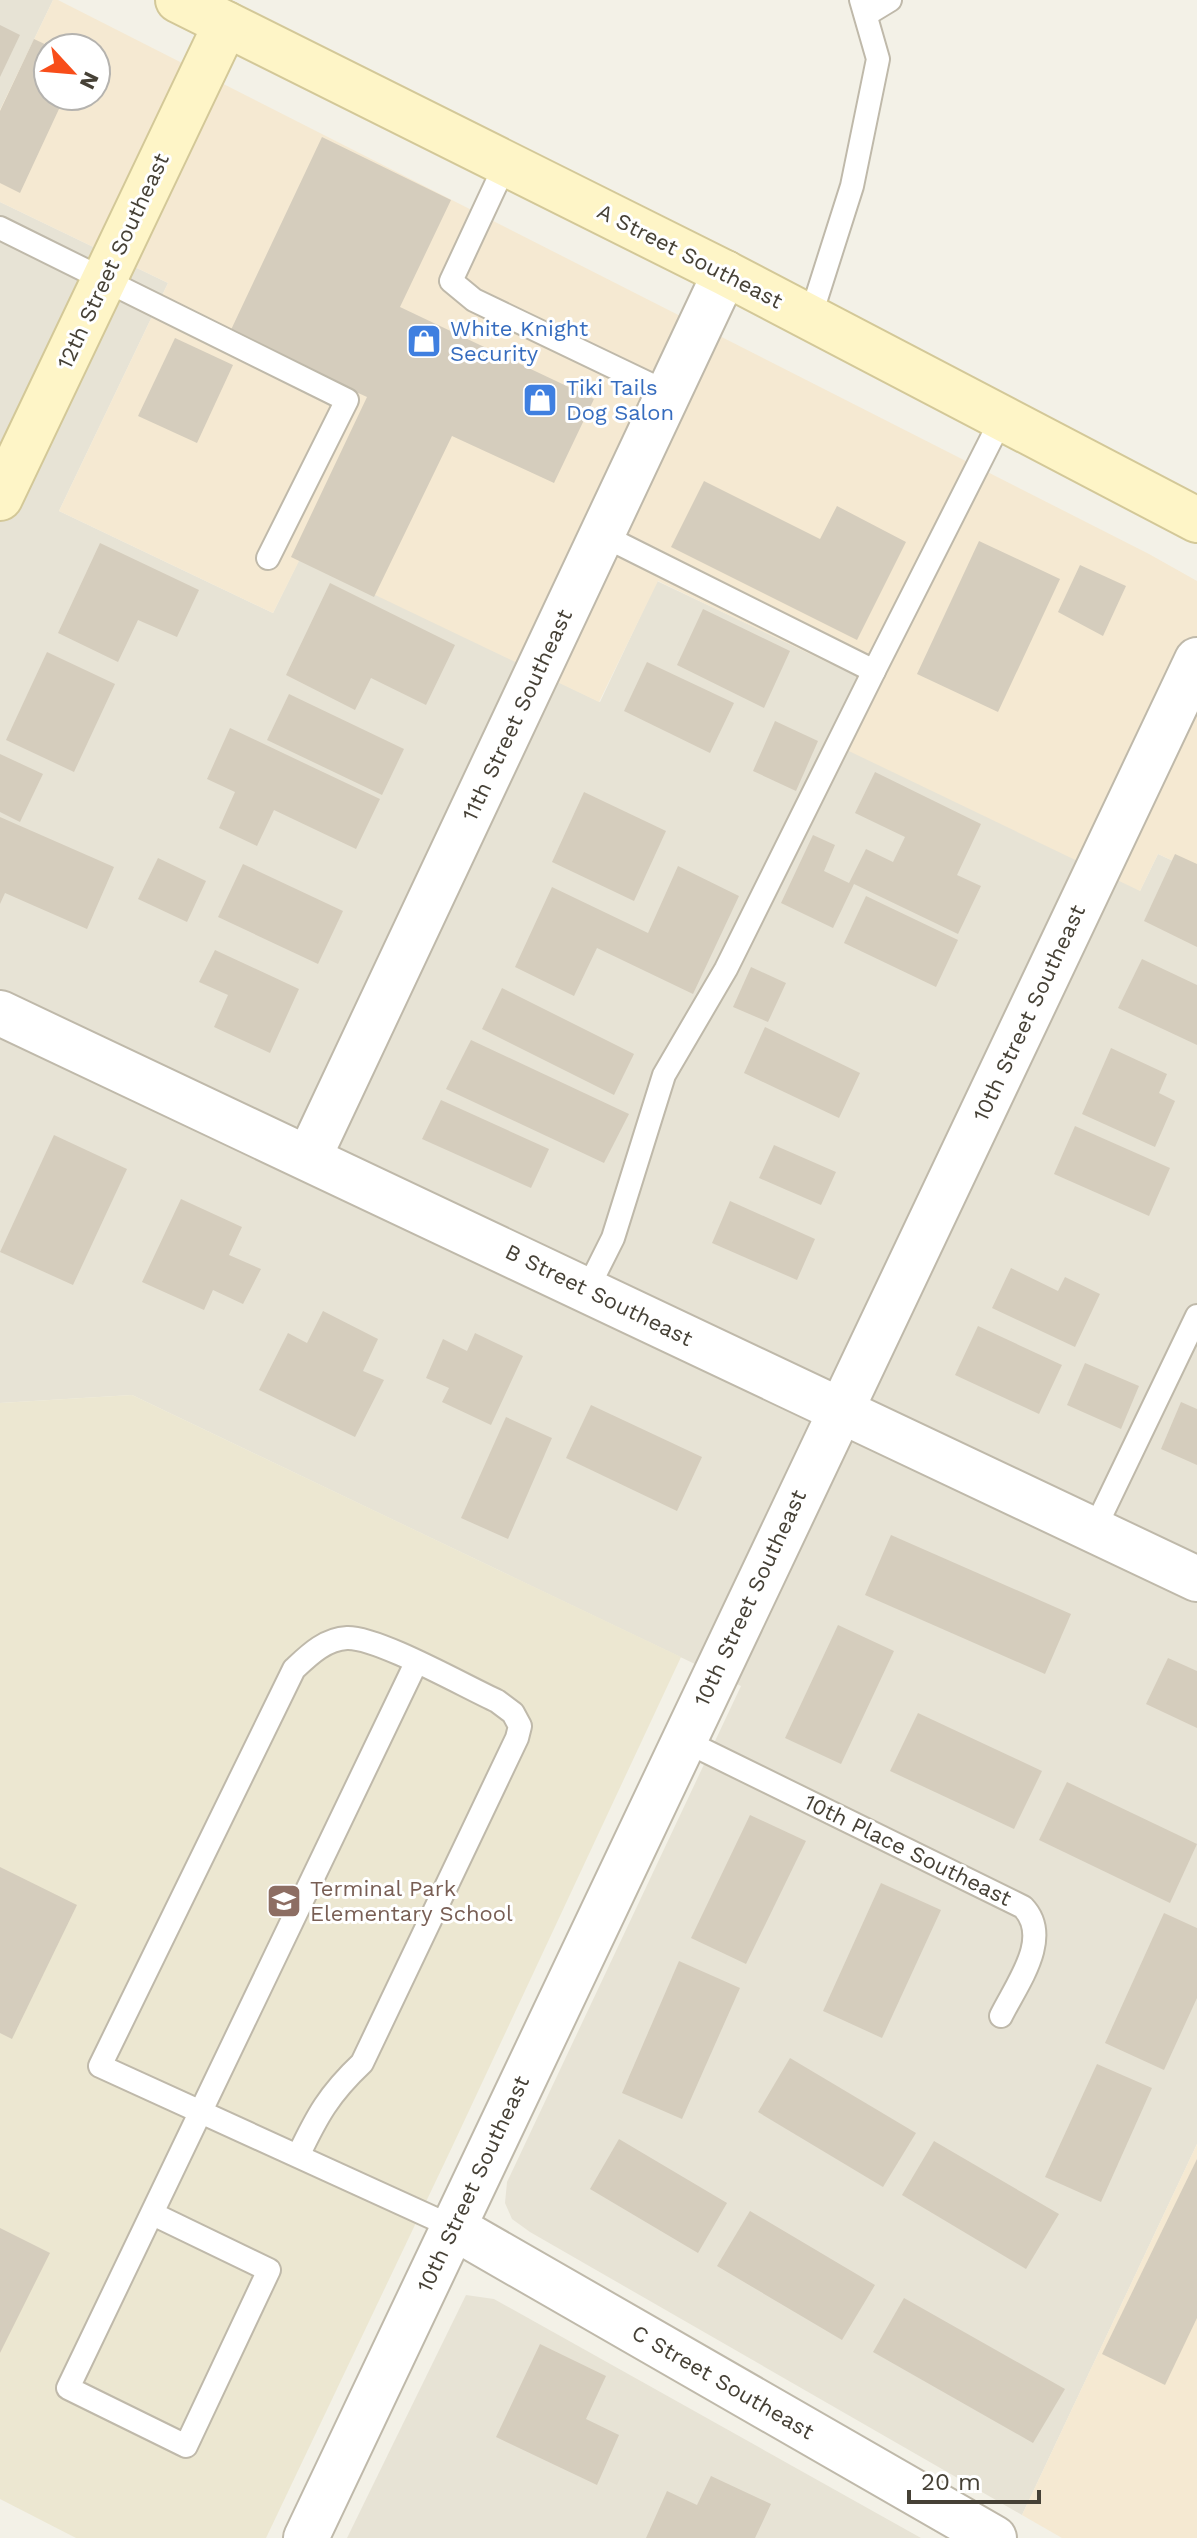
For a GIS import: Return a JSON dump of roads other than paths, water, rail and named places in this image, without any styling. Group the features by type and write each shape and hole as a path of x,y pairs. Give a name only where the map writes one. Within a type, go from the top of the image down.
{"main road":[{"name":"A Street Southeast","path":"178,0 725,273 1197,520"},
{"name":"12th Street Southeast","path":"0,498 226,24"}],"street":[{"name":"11th Street Southeast","path":"309,1157 725,273"},
{"name":"10th Street Southeast","path":"306,2538 1197,660"},
{"name":"B Street Southeast","path":"0,1013 1197,1579"},
{"name":"C Street Southeast","path":"453,2227 994,2538"}],"lane":[{"path":"810,318 852,186 878,59 864,7 890,0"},
{"path":"506,163 451,281 474,300 668,393"},
{"path":"0,228 347,400 268,558"},
{"path":"587,1290 613,1238 664,1075 726,969 1002,418"},
{"path":"602,535 874,671"},
{"path":"1094,1530 1197,1316"},
{"path":"298,2156 332,2094 362,2063 520,1726 513,1713 497,1701 371,1641 346,1638 329,1642 313,1651 294,1669 100,2066 453,2227"},
{"path":"153,2214 269,2270 186,2446 68,2388 416,1663"},
{"name":"10th Place Southeast","path":"683,1740 1023,1907 1034,1922 1035,1943 1001,2016"}],"place":[{"name":"White Knight Security","path":"424,341"},
{"name":"Tiki Tails Dog Salon","path":"540,400"},
{"name":"Terminal Park Elementary School","path":"284,1901"}]}
